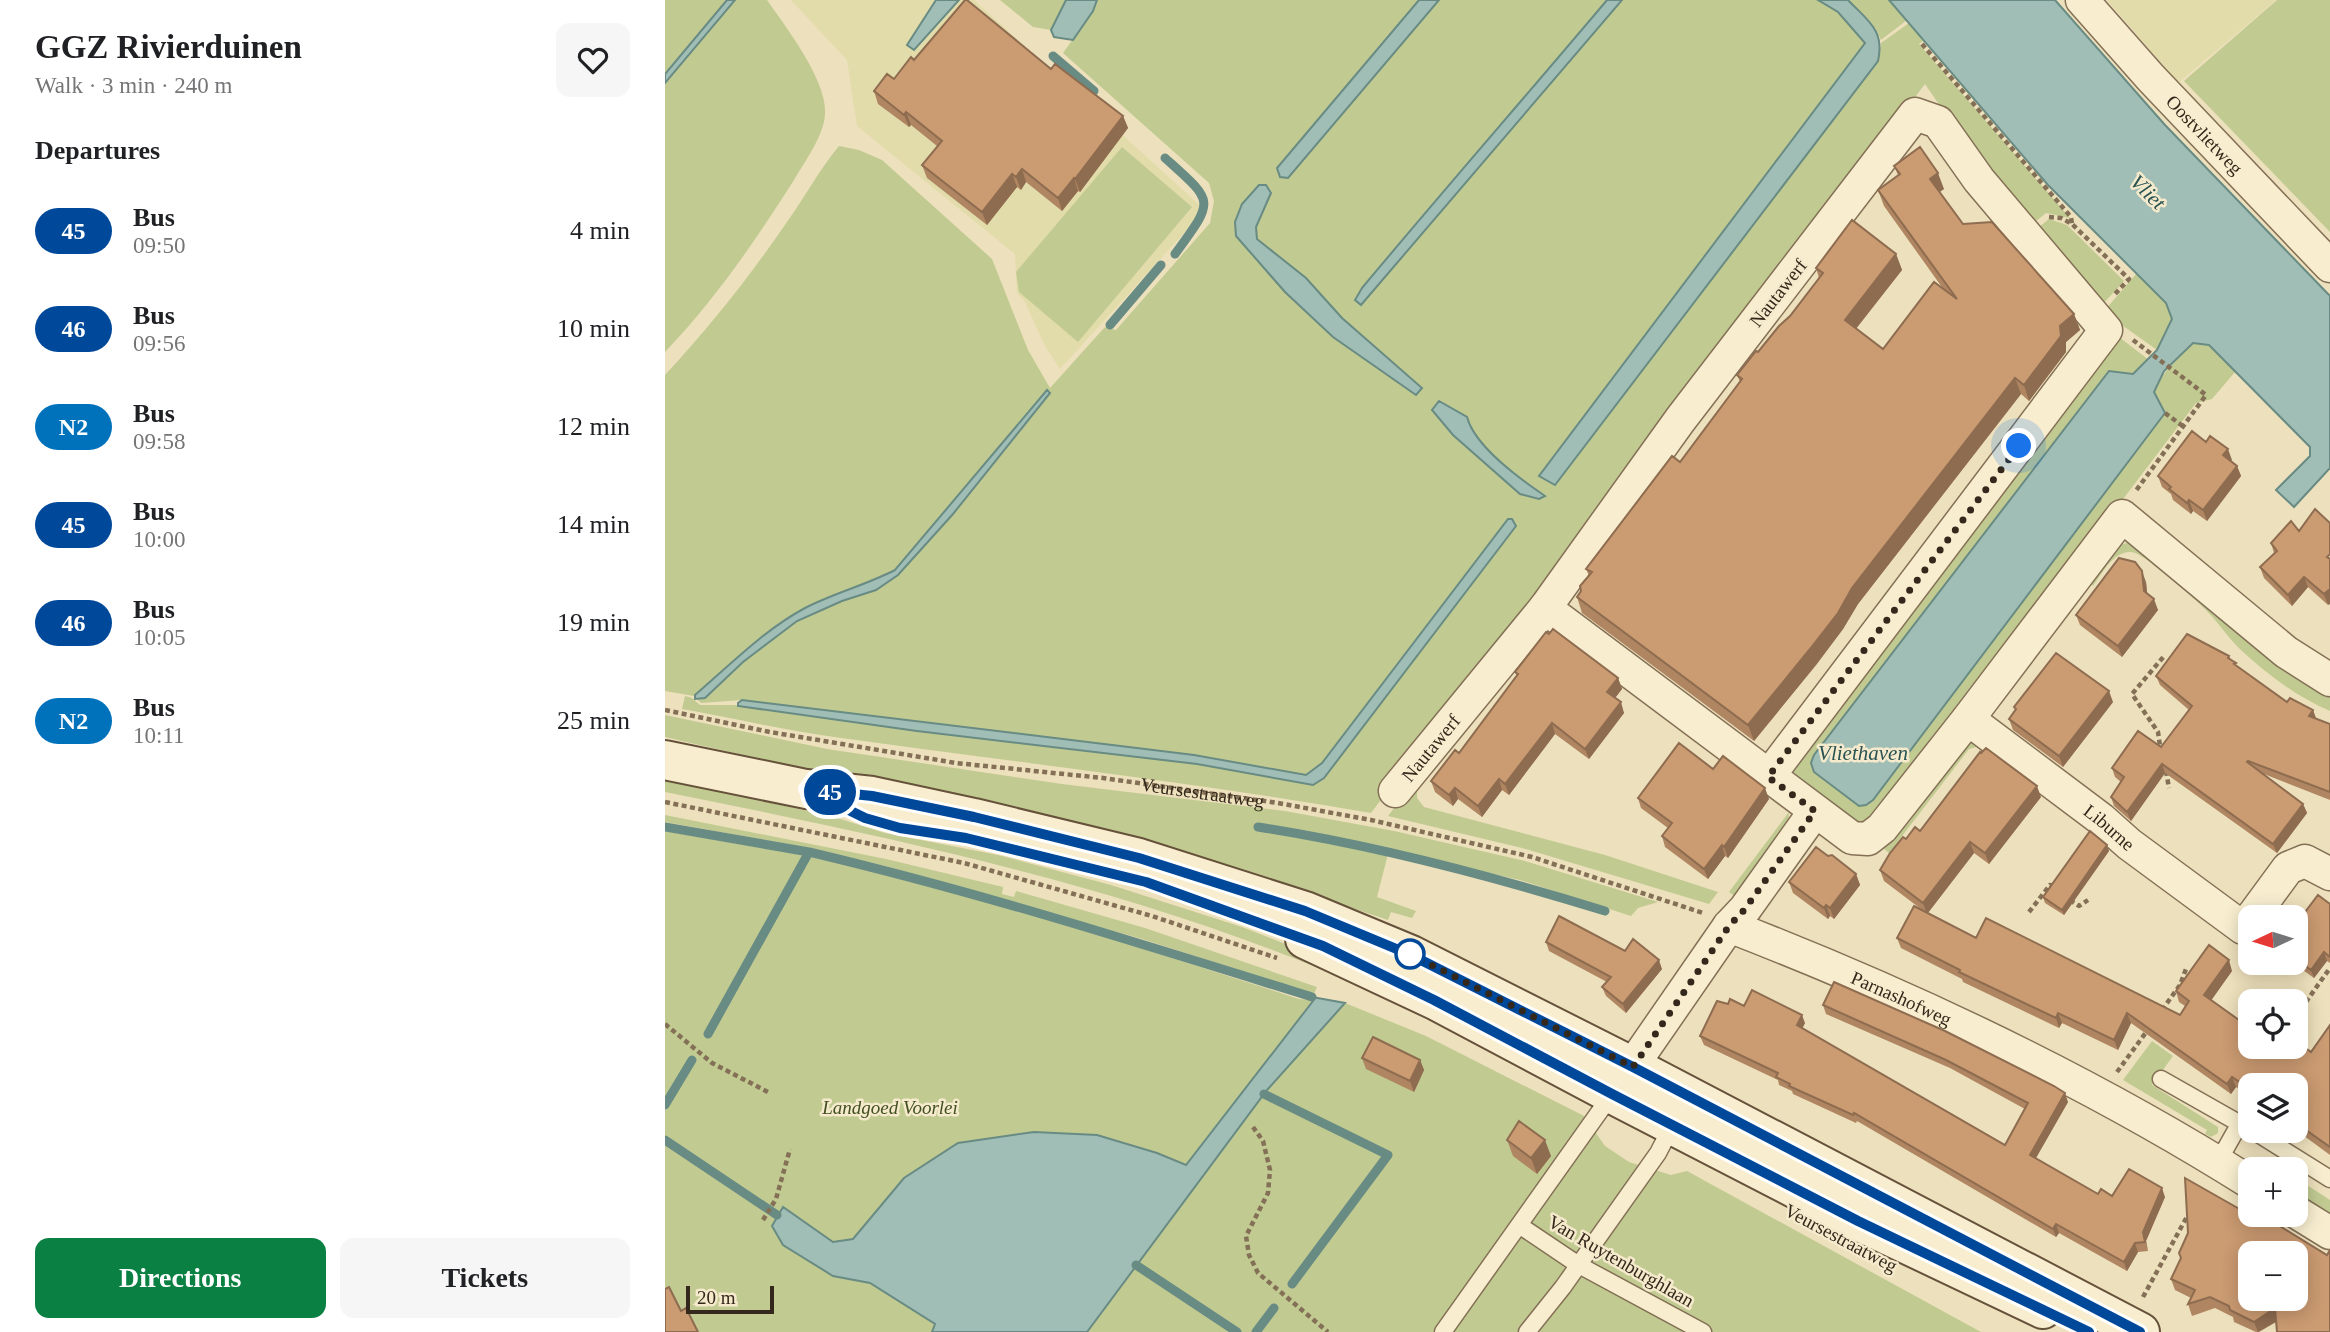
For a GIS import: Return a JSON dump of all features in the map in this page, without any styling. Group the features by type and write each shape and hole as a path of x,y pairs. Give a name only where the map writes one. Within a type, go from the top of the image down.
{"main road":[{"name":"Veursestraatweg","path":"665,760 806,789 865,818 900,828 966,838 1146,882 1323,946 1434,1000 1622,1081 2134,1329"},
{"name":"Veursestraatweg","path":"1622,1081 1673,1124 1858,1221 2090,1332"}],"street":[{"name":"Oostvlietweg","path":"2082,0 2151,78 2330,266"},
{"name":"Nautawerf","path":"1395,791 1545,608 1680,421 1915,114 1938,122 1979,180 2106,331 1768,777"},
{"path":"1545,608 1654,690 1685,703 1768,777 1851,838 1868,839 1882,828 2122,516 2286,652 2330,680"},
{"name":"Liburne","path":"1968,719 2238,924"},
{"path":"1622,1081 1729,926 1745,909 1815,811"},
{"name":"Liburne","path":"2261,905 2288,868 2305,861 2330,874"},
{"name":"Parnashofweg","path":"1729,926 1897,995 1976,1031 2099,1095 2238,1175"},
{"path":"2308,1219 2330,1233"}],"lane":[{"path":"2161,1079 2238,1123"},
{"path":"1443,1332 1622,1081"},
{"path":"1527,1332 1658,1153 1673,1124"},
{"path":"2218,1162 2238,1139"},
{"path":"2271,1143 2330,1179"},
{"name":"Van Ruytenburghlaan","path":"1519,1225 1577,1264 1703,1332"}],"path":[{"path":"1922,44 2071,217 2072,224"},
{"path":"2025,235 2043,218 2061,218 2072,224 2129,279 2119,290"},
{"path":"2122,516 2135,493 2206,395 2127,336"},
{"path":"2165,413 2184,428"},
{"path":"2165,655 2132,694 2158,732 2169,788"},
{"name":"Veursestraatweg","path":"665,710 770,732 956,763 1103,778 1278,803 1371,820 1531,857 1696,909 1729,926"},
{"path":"665,802 964,863 1151,916 1281,960"},
{"path":"2029,912 2050,884 2060,892"},
{"path":"2070,899 2080,906 2088,900"},
{"path":"2308,999 2330,968"},
{"path":"2158,1016 2180,985 2186,969"},
{"path":"665,1024 712,1063 768,1092"},
{"path":"2099,1095 2150,1027"},
{"path":"1253,1127 1263,1141 1270,1170 1268,1193 1246,1236 1249,1255 1258,1273 1328,1332"},
{"path":"763,1220 776,1199 790,1149"},
{"path":"2134,1329 2218,1162"}],"shaded area":[{"path":"791,0 974,0 1205,210 1060,369 1045,346 1025,302 1017,293 1015,254 857,126 847,60"},
{"path":"2107,0 2276,0 2178,83"}],"green space":[{"path":"665,0 730,0 665,78"},
{"path":"735,0 767,0 794,38 812,70 824,100 824,121 818,139 780,203 717,291 665,352 665,83"},
{"path":"1000,0 1066,0 1051,30 1033,27"},
{"path":"1097,0 1419,0 1277,168 1288,178 1439,0 1607,0 1362,288 1356,300 1622,0 1818,0 1838,12 1865,42 1539,475 1554,485 1878,61 1881,43 1909,23 1924,40 1919,44 2070,218 2046,213 2029,227 1986,173 1925,84 1371,813 1170,782 815,734 682,709 685,696 700,705 738,705 917,731 1324,778 1516,526 1512,519 1508,520 1322,763 1306,775 1155,750 742,700 701,703 694,696 665,691 665,375 744,281 839,146 859,150 882,160 992,259 1028,350 1050,388 1105,327 1116,330 1210,223 1214,201 1209,183 1063,53 1093,11","holes":["1271,193 1256,227 1257,239 1306,278 1342,318 1333,337 1285,292 1236,236","1439,401 1467,417 1479,440 1489,451 1545,496 1453,435 1432,410"]},
{"path":"1848,0 1889,0 1907,20 1881,40 1876,29"},
{"path":"2277,0 2330,0 2330,232 2184,81"},
{"path":"1122,147 1192,207 1078,342 1019,292 1016,272"},
{"path":"2049,219 2067,225 2124,281 2101,306 2034,231"},
{"path":"2136,274 2166,304 2172,319 2157,350 2105,310"},
{"path":"2119,337 2149,360 2133,374 1814,772 1859,806 1873,800 2164,413 2154,392 2175,360 2193,343 2208,345 2235,372 2212,399 2196,403 1880,819 1862,828 1791,777 1790,769"},
{"path":"2138,543 2330,691 2330,711 2283,685 2262,669 2191,596 2158,567 2138,554 2125,553 2113,559 2093,586 2086,580 2116,546"},
{"path":"665,715 827,749 1062,784 1285,811 1394,831 1525,861 1658,902 1638,908 1631,916 1520,880 1389,850 1377,897 1416,911 1412,918 1391,912 1388,920 1307,893 665,737"},
{"path":"1973,741 1983,745 1969,749 1889,853 1883,848 1959,746"},
{"path":"1444,743 1417,791 1417,798 1424,807 1605,855 1718,892 1709,904 1522,848 1388,816"},
{"path":"665,778 834,817 885,833 998,855 1111,885 1242,927 1306,952 1370,990 1285,955 1112,896 934,849 665,792"},
{"path":"1789,812 1788,825 1739,899 1729,892"},
{"path":"665,815 886,859 1003,887 1002,894 1014,897 1016,891 1145,928 1317,987 1314,994 1142,939 885,866 810,848 665,822"},
{"name":"Landgoed Voorlei","path":"665,831 796,854 909,878 1046,917 1299,999 1345,1003 1426,1036 1584,1116 1605,1146 1629,1162 1671,1175 1687,1171 1981,1332 665,1332"},
{"path":"2152,1041 2173,1056 2152,1085 2218,1127 2218,1133 2211,1137 2205,1134 2207,1130 2123,1080"},
{"path":"2308,1186 2330,1200 2330,1214 2308,1200"}],"water":[{"path":"727,0 735,0 665,83 665,74"},
{"path":"936,0 959,0 914,50 907,45"},
{"path":"1066,0 1097,0 1093,11 1073,40 1054,37 1051,30"},
{"path":"1419,0 1439,0 1288,178 1280,177 1277,168"},
{"path":"1607,0 1622,0 1361,305 1355,300 1362,288"},
{"path":"1818,0 1848,0 1862,14 1877,34 1880,50 1878,61 1555,485 1539,476 1865,43 1838,12"},
{"path":"1889,0 2055,0 2165,125 2330,296 2330,468 2294,507 2276,490 2310,456 2310,447 2209,345 2193,343 2164,371 2154,392 2165,413 1873,800 1859,806 1814,772 1811,763 1814,755 2109,371 2133,374 2157,350 2172,319 2166,303 2048,185"},
{"path":"1259,185 1266,185 1271,193 1256,227 1257,239 1306,278 1342,318 1422,388 1416,395 1333,337 1285,292 1236,236 1235,222 1242,204"},
{"path":"1047,390 1050,393 953,514 898,575 876,590 842,601 797,621 743,662 705,698 695,699 695,695 748,648 790,617 816,603 895,570"},
{"path":"1439,401 1467,417 1479,440 1489,451 1545,496 1539,499 1520,494 1453,435 1432,410"},
{"path":"1508,519 1512,519 1516,526 1324,778 1313,785 1197,764 917,731 738,706 742,700 1194,755 1306,775 1322,763"},
{"path":"1312,997 1345,1003 1267,1090 1087,1332 932,1332 935,1324 870,1283 833,1276 783,1245 772,1226 783,1207 833,1242 853,1239 904,1178 958,1143 1034,1132 1097,1135 1157,1153 1186,1165 1313,1001"}],"building":[{"path":"965,0 1051,69 1055,64 1123,116 1058,198 1022,169 1016,177 1012,174 982,212 922,165 942,141 874,91 887,74 894,79 911,57 914,60"},
{"path":"1920,147 1938,173 1930,179 1963,224 1992,222 2074,314 2060,326 2061,336 2024,385 2015,378 1852,588 1838,613 1748,725 1577,597 1581,591 1580,586 1592,572 1586,569 1672,456 1680,462 1742,379 1737,375 1790,316 1823,273 1816,268 1852,220 1896,254 1845,320 1883,349 1934,282 1957,299 1878,190 1900,174 1894,166"},
{"path":"2192,431 2206,442 2210,436 2228,449 2223,455 2237,466 2203,510 2189,500 2187,503 2158,476"},
{"path":"2315,509 2330,523 2330,554 2327,557 2330,559 2330,589 2324,594 2304,577 2288,595 2260,567 2277,551 2271,543 2291,521 2299,531"},
{"path":"2119,558 2135,562 2142,571 2144,591 2154,599 2118,646 2076,615"},
{"path":"1553,629 1618,678 1607,692 1621,702 1585,749 1552,723 1505,784 1499,779 1478,806 1455,788 1449,795 1431,781 1455,750 1459,753 1518,674 1515,672 1546,632 1549,634"},
{"path":"2187,634 2229,656 2228,658 2236,663 2234,664 2287,702 2290,698 2313,710 2309,716 2330,724 2330,792 2247,762 2303,804 2273,844 2162,764 2127,812 2111,797 2124,777 2112,768 2138,731 2161,747 2192,706 2156,676"},
{"path":"2056,653 2109,691 2059,756 2009,719 2016,709 2014,707"},
{"path":"1679,743 1713,769 1723,756 1765,788 1724,847 1722,845 1704,869 1662,836 1672,823 1638,798"},
{"path":"1986,748 2037,786 1985,853 1970,842 1923,903 1880,870 1903,837 1906,839 1915,827 1920,831 1980,752"},
{"path":"2090,831 2107,845 2062,910 2043,897"},
{"path":"1816,847 1828,856 1832,855 1856,874 1830,908 1826,905 1824,908 1789,882"},
{"path":"2318,895 2330,904 2330,957 2324,952 2311,970 2308,968 2308,908"},
{"path":"1914,906 1976,938 1986,918 2180,1015 2189,1001 2176,991 2209,945 2229,960 2204,995 2238,1019 2238,1059 2308,1059 2308,1050 2311,1052 2330,1025 2330,1147 2308,1131 2308,1073 2238,1073 2238,1081 2232,1077 2227,1084 2127,1013 2114,1040 2058,1013 2056,1018 1959,972 1960,970 1897,938"},
{"path":"1559,916 1625,951 1633,939 1659,960 1623,1004 1602,987 1611,977 1546,942"},
{"path":"1834,982 1945,1031 2065,1093 2030,1155 2098,1194 2101,1189 2112,1196 2129,1169 2162,1188 2143,1232 2145,1242 2135,1243 2124,1262 2056,1224 2053,1229 1854,1113 1853,1115 1789,1086 1790,1084 1776,1077 1778,1073 1700,1036 1717,1001 1728,1004 1730,999 1744,1006 1752,990 1802,1015 1797,1025 2005,1145 2028,1103 1946,1060 1823,1005"},
{"path":"1373,1037 1420,1060 1410,1081 1362,1058"},
{"path":"1519,1121 1545,1140 1531,1158 1507,1140"},
{"path":"2185,1178 2238,1208 2238,1227 2281,1227 2304,1241 2238,1241 2238,1311 2270,1311 2254,1322 2210,1297 2188,1304 2195,1290 2171,1279 2181,1258 2179,1253 2188,1233"},
{"path":"2308,1243 2327,1255 2330,1250 2330,1332 2277,1332 2275,1311 2308,1311"},
{"path":"669,1287 681,1311 686,1308 698,1332 665,1332 665,1289"}],"waterway":[{"path":"1053,56 1094,91"},
{"path":"1165,158 1193,184 1204,202 1197,222 1175,254"},
{"path":"1110,325 1161,265"},
{"path":"665,827 809,852 708,1034"},
{"path":"1258,827 1433,863 1605,911"},
{"path":"809,852 999,902 1312,997"},
{"path":"665,1105 692,1060"},
{"path":"1264,1094 1388,1155 1292,1284"},
{"path":"665,1140 777,1215"},
{"path":"1136,1265 1237,1332"},
{"path":"1256,1332 1274,1308"}],"bus line":[{"name":"45","path":"2089,1332 1858,1221 1434,1000 1323,946 1146,882 966,838 900,828 865,818 806,789 872,796 974,817 1139,858 1305,911 1411,955 1633,1067 2140,1332"}],"route":[{"path":"1410,954 1633,1067 1729,926 1745,909 1815,811 1768,777 2019,446"}],"water label":[{"name":"Vliet","path":"2148,192"},
{"name":"Vliethaven","path":"1863,753"}]}
